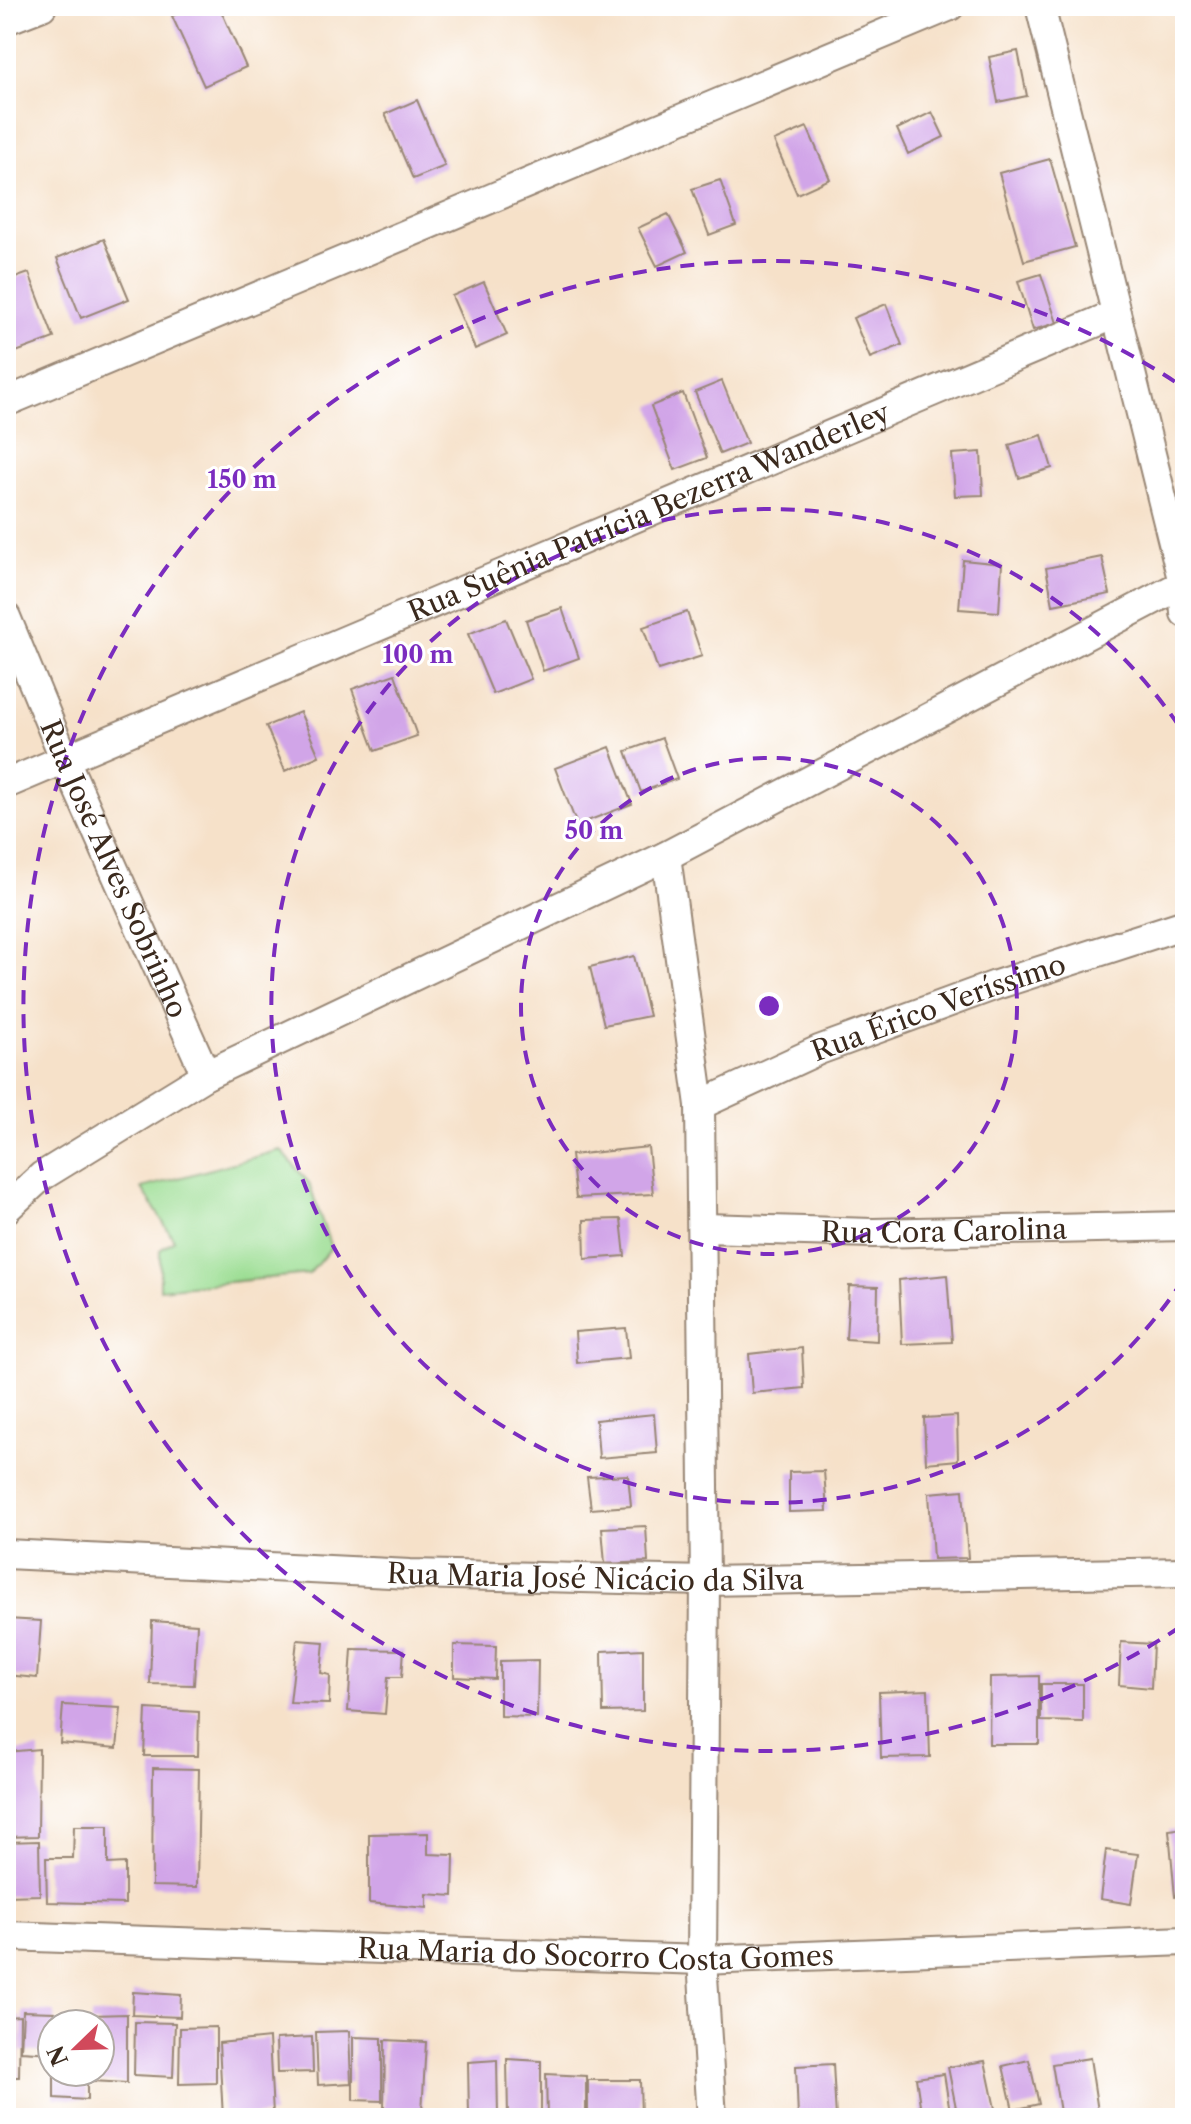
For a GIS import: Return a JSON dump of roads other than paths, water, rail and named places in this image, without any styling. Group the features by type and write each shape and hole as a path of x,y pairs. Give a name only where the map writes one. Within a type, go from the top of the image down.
{"street":[{"path":"6,20 42,6"},
{"path":"6,402 950,6"},
{"path":"1040,6 1184,583 1185,613"},
{"name":"Rua Suênia Patrícia Bezerra Wanderley","path":"6,784 1116,314"},
{"path":"6,1209 42,1176 206,1075 666,856 1184,583"},
{"name":"Rua José Alves Sobrinho","path":"6,617 65,760 206,1075"},
{"path":"666,856 700,1105 704,1228 705,1581 702,1960 712,2118"},
{"name":"Rua Érico Veríssimo","path":"700,1105 819,1050 996,985 1185,924"},
{"name":"Rua Cora Carolina","path":"704,1228 873,1233 1185,1226"},
{"name":"Rua Maria José Nicácio da Silva","path":"6,1554 410,1574 705,1581 1185,1572"},
{"name":"Rua Maria do Socorro Costa Gomes","path":"6,1936 702,1960 1185,1941"}]}
